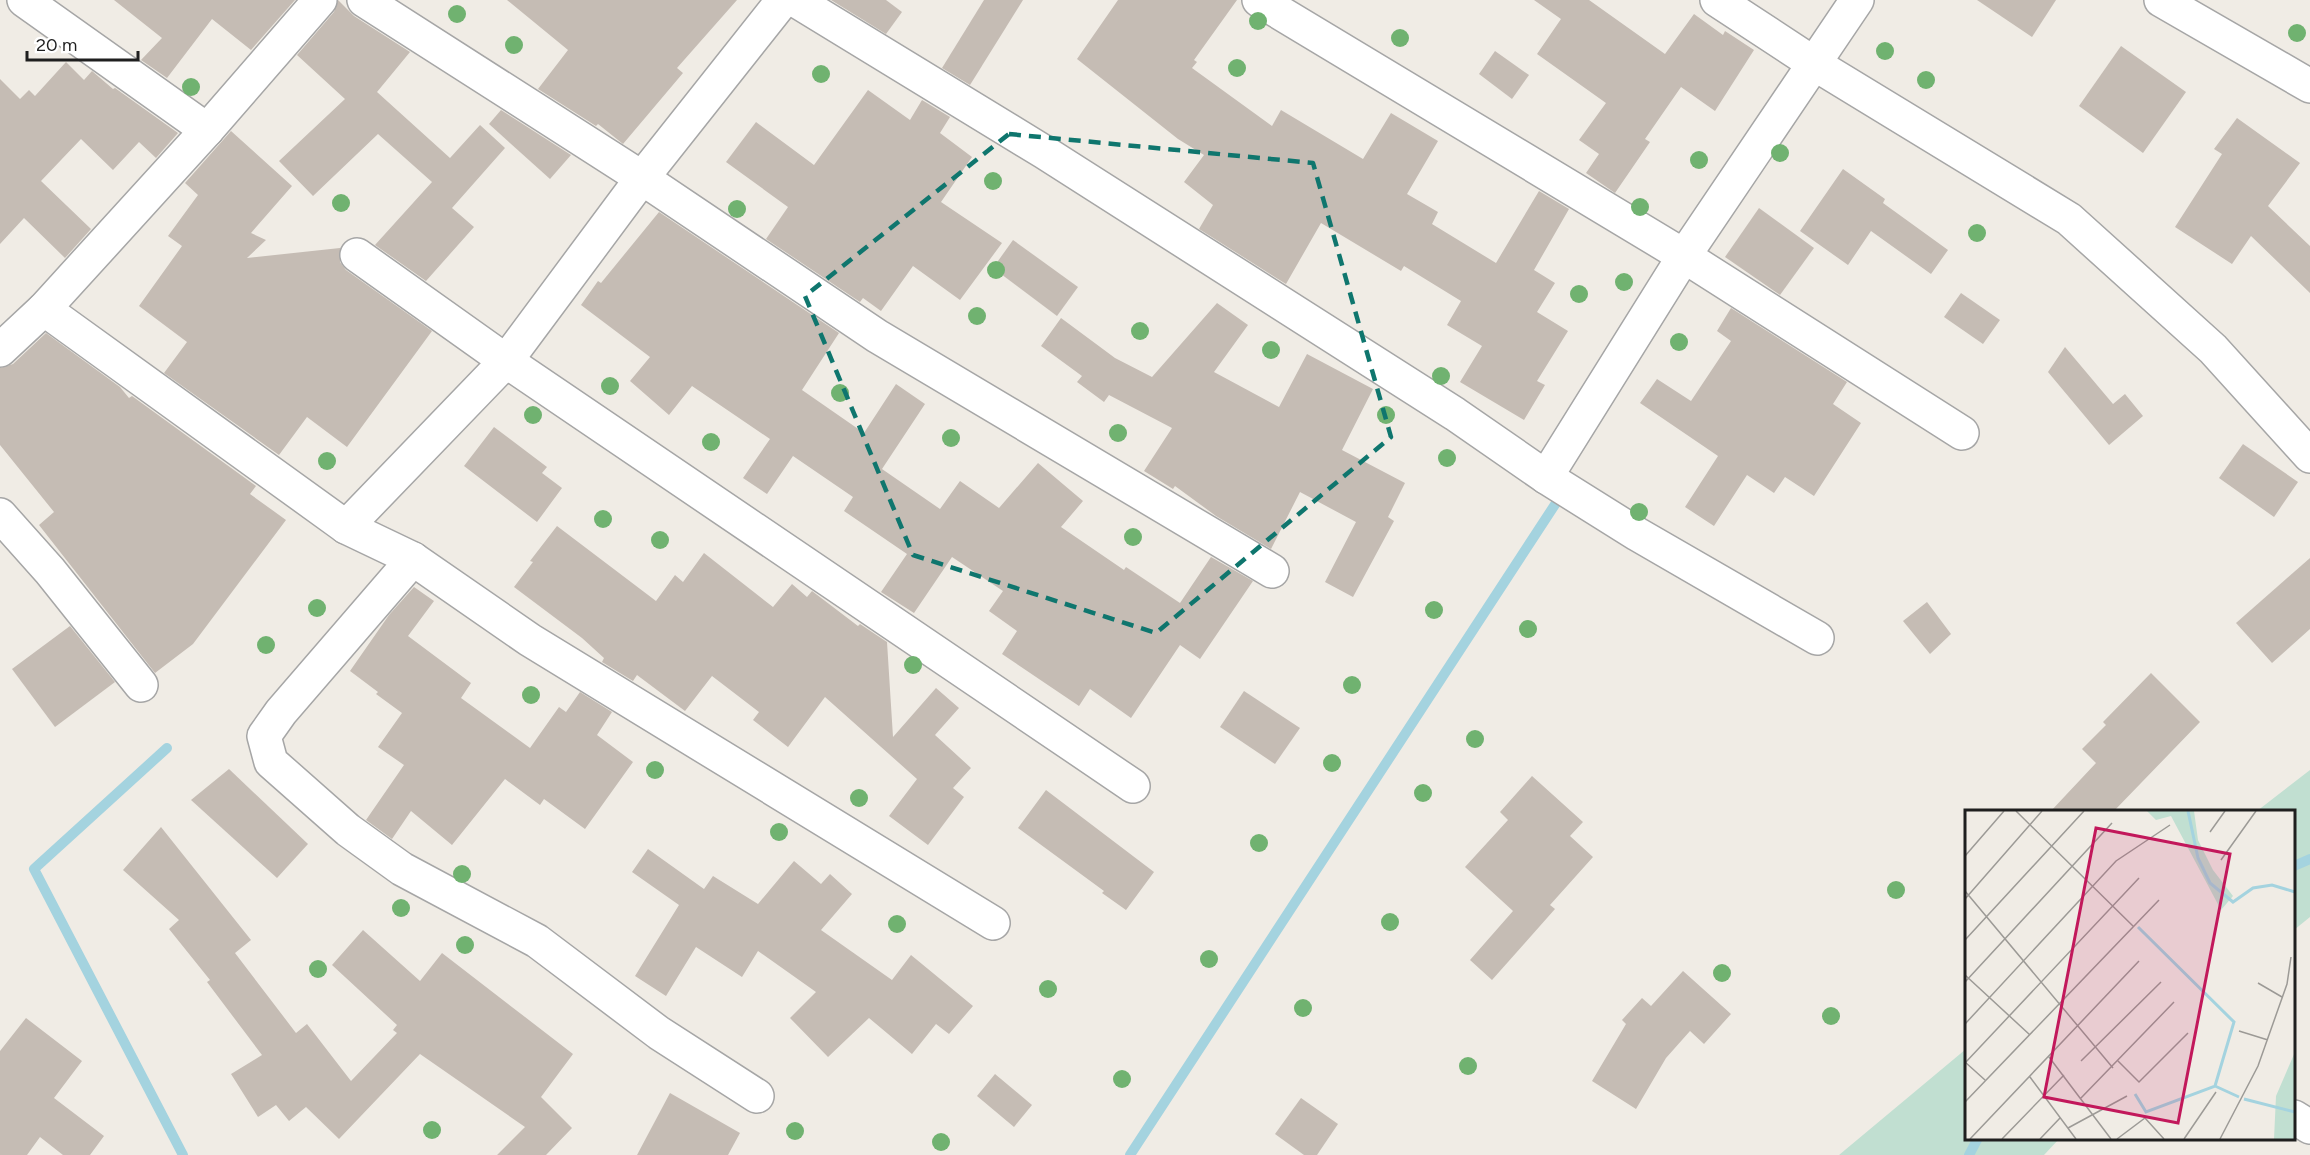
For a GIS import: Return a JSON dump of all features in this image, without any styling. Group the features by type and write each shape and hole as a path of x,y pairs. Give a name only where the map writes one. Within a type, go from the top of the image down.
{"street":[{"path":"0,13 12,0"},
{"path":"24,0 207,130"},
{"path":"0,350 44,309 207,130 320,0"},
{"path":"364,0 642,178 878,336 1272,571"},
{"path":"346,527 506,361 642,178 783,0"},
{"path":"795,0 1074,171 1455,414 1546,477 1638,534 1817,638"},
{"path":"1259,0 1684,256 1962,433"},
{"path":"1718,0 1813,63 2069,219 2214,349 2310,456"},
{"path":"1546,477 1684,256 1857,0"},
{"path":"2161,0 2310,86"},
{"path":"357,255 506,361 1133,786"},
{"path":"44,309 346,527 413,559 530,640 993,923"},
{"path":"0,515 50,571 141,686"},
{"path":"413,559 281,712 264,736 271,762 348,830 402,869 537,941 659,1034 757,1096"},
{"path":"2295,1119 2310,1127"}],"highlighted area":[{"path":"1009,134 1313,163 1391,437 1156,633 913,555 805,296"}],"green space":[{"path":"2310,770 2310,917 2295,929 2295,810 2258,810"},
{"path":"1965,1050 1965,1140 2058,1140 2044,1155 1839,1155"}],"building":[{"path":"114,0 295,0 251,50 212,19 167,78 141,60 162,38"},
{"path":"338,0 354,16 410,52 377,92 450,158 480,125 505,148 452,208 474,227 426,281 375,245 432,182 378,134 313,196 279,161 345,99 297,55 334,12"},
{"path":"507,0 737,0 677,68 683,73 623,144 598,124 596,126 538,89 568,50"},
{"path":"831,0 886,0 902,12 886,34"},
{"path":"984,0 1023,0 970,85 942,68"},
{"path":"1118,0 1237,0 1194,60 1197,62 1192,68 1272,126 1281,110 1363,159 1391,113 1438,141 1407,194 1438,212 1432,224 1496,263 1539,191 1569,209 1534,270 1555,283 1537,312 1568,331 1537,381 1545,385 1524,420 1460,382 1482,346 1447,325 1461,301 1404,266 1401,271 1321,223 1286,284 1199,229 1213,205 1184,182 1204,155 1178,139 1077,59"},
{"path":"1534,0 1589,0 1665,54 1694,14 1723,35 1725,31 1754,50 1715,111 1681,87 1645,139 1650,142 1615,193 1586,173 1599,154 1579,140 1606,103 1537,54 1561,19"},
{"path":"1977,0 2056,0 2032,37"},
{"path":"2121,46 2186,92 2143,153 2079,106"},
{"path":"1495,51 1529,75 1512,99 1479,74"},
{"path":"66,62 84,80 92,71 113,89 115,88 178,133 156,158 139,142 113,170 81,139 41,181 91,229 65,258 24,218 0,244 0,79 20,99 29,90 35,96"},
{"path":"868,90 910,120 922,100 950,117 940,133 972,157 941,202 1002,243 960,300 913,266 881,311 863,298 860,302 766,239 788,207 726,162 756,122 814,165"},
{"path":"501,110 571,155 550,179 489,124"},
{"path":"2237,118 2300,163 2268,206 2310,246 2310,293 2251,236 2232,264 2175,227 2222,154 2214,149"},
{"path":"231,131 292,186 251,233 266,240 247,258 340,248 340,262 346,270 432,331 347,447 307,417 279,455 164,373 187,342 139,306 182,246 168,236 198,195 185,183"},
{"path":"1843,169 1885,199 1883,203 1948,250 1931,274 1871,231 1848,265 1800,231"},
{"path":"1759,208 1814,248 1780,295 1725,257"},
{"path":"659,212 839,333 802,390 864,433 896,384 925,404 882,469 940,509 960,481 999,508 1038,463 1083,501 1061,527 1124,570 1126,567 1180,603 1211,557 1253,581 1200,659 1180,645 1131,718 1090,689 1079,706 1002,654 1017,631 989,611 1003,591 952,557 914,613 881,592 907,554 844,511 853,497 793,456 767,494 743,478 770,439 692,386 669,415 630,381 650,357 581,305 598,281 601,283"},
{"path":"1013,240 1078,287 1057,316 993,268"},
{"path":"1961,293 2000,320 1983,344 1944,317"},
{"path":"1217,303 1248,325 1214,372 1279,407 1307,354 1373,389 1342,450 1405,483 1388,517 1394,521 1353,597 1325,582 1356,522 1300,492 1271,549 1216,516 1175,486 1173,489 1144,471 1172,428 1109,395 1104,402 1077,382 1082,376 1041,346 1061,318 1115,358 1152,377"},
{"path":"1731,308 1847,382 1833,404 1861,423 1814,496 1785,477 1774,493 1747,475 1714,526 1685,507 1718,456 1640,403 1657,379 1691,401 1731,341 1717,331"},
{"path":"46,333 120,387 129,398 132,396 256,486 250,494 286,520 193,644 155,673 39,525 54,512 0,445 0,368 13,364"},
{"path":"2065,347 2113,404 2125,394 2143,416 2109,445 2048,372"},
{"path":"494,427 547,467 542,473 562,488 537,522 464,466"},
{"path":"2243,444 2298,482 2274,517 2219,478"},
{"path":"557,526 656,601 675,575 683,582 704,553 773,607 792,584 807,597 812,591 858,626 860,624 887,642 893,737 936,688 959,708 935,735 971,768 953,788 964,797 928,845 889,816 917,779 825,697 788,747 753,720 759,712 712,676 685,711 637,675 633,681 602,662 604,658 582,638 514,587 533,562 530,561"},
{"path":"2310,558 2310,629 2272,663 2236,623"},
{"path":"414,587 434,601 408,636 471,683 461,698 530,748 559,707 566,712 580,692 612,712 597,735 633,762 585,829 544,799 540,805 505,779 452,845 411,811 392,839 366,820 404,765 378,747 402,713 350,671 389,615"},
{"path":"1927,602 1951,634 1930,654 1903,621"},
{"path":"70,626 115,682 55,727 12,669"},
{"path":"2151,673 2200,722 2115,810 2052,810 2096,763 2082,749 2106,725 2103,722"},
{"path":"1244,691 1300,728 1275,764 1220,727"},
{"path":"229,769 308,844 277,878 191,800"},
{"path":"1532,776 1583,822 1570,836 1593,857 1550,905 1555,909 1492,980 1470,960 1513,911 1465,867 1508,820 1500,812"},
{"path":"1046,790 1154,872 1126,910 1102,893 1104,891 1018,828"},
{"path":"161,827 251,940 235,953 296,1033 307,1024 351,1081 397,1033 393,1030 397,1025 332,965 363,930 420,981 442,953 573,1054 541,1097 572,1128 546,1155 497,1155 525,1127 420,1054 339,1139 306,1107 289,1121 276,1105 258,1117 231,1074 262,1055 207,982 210,980 169,929 179,920 123,870"},
{"path":"648,849 704,889 713,876 758,904 794,861 821,884 830,874 852,894 821,930 892,980 911,955 973,1006 949,1034 936,1024 912,1054 869,1018 828,1057 790,1018 816,992 758,951 742,977 696,947 666,996 635,976 679,905 632,872"},
{"path":"1683,971 1731,1014 1704,1044 1690,1031 1666,1058 1636,1109 1592,1081 1626,1024 1622,1020 1642,998 1651,1006"},
{"path":"26,1018 82,1061 54,1098 104,1136 90,1155 63,1155 40,1137 27,1155 0,1155 0,1051"},
{"path":"995,1074 1032,1105 1014,1127 977,1096"},
{"path":"670,1093 740,1133 728,1155 637,1155"},
{"path":"1301,1098 1338,1124 1317,1155 1304,1155 1275,1134"}],"waterway":[{"path":"1130,1155 1556,503"},
{"path":"167,748 34,869 183,1155"},
{"path":"2295,866 2310,859"},
{"path":"1969,1155 1977,1140"}]}
